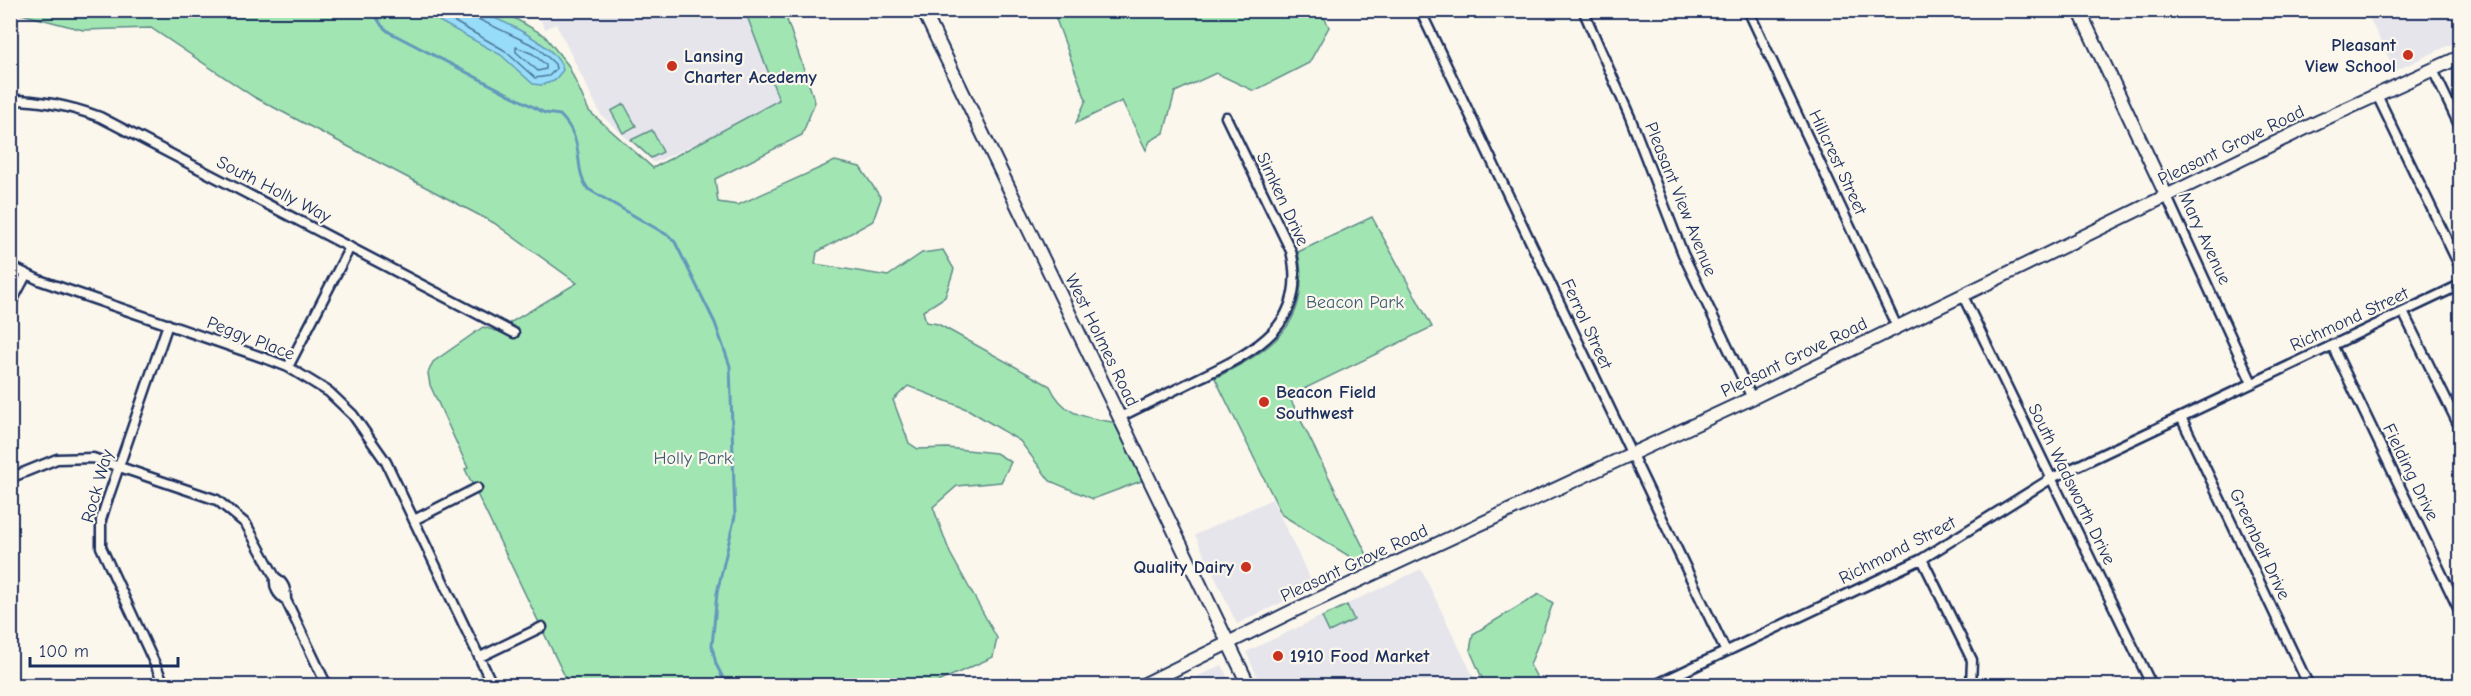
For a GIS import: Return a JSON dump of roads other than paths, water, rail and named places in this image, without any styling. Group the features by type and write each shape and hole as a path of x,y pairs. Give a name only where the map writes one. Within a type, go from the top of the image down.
{"street":[{"name":"West Holmes Road","path":"923,10 1249,686"},
{"name":"Ferrol Street","path":"1420,10 1725,650"},
{"name":"Pleasant View Avenue","path":"1583,10 1630,117 1683,254 1752,398"},
{"name":"Hillcrest Street","path":"1748,10 1897,327"},
{"name":"Mary Avenue","path":"2079,10 2252,383"},
{"name":"Pleasant Grove Road","path":"1141,686 1630,453 1752,398 2460,57"},
{"path":"2433,70 2460,127"},
{"path":"2378,95 2460,267"},
{"name":"South Holly Way","path":"10,100 40,100 75,107 100,117 514,333"},
{"name":"Simken Drive","path":"1120,417 1250,353 1278,327 1289,310 1296,270 1291,250 1226,117"},
{"path":"288,367 350,247"},
{"name":"Peggy Place","path":"10,266 26,275 288,367 329,392 353,415 386,462 493,686"},
{"path":"10,305 26,275"},
{"name":"Richmond Street","path":"1653,686 1725,650 1922,559 2052,478 2460,285"},
{"name":"South Wadsworth Drive","path":"1963,296 2152,686"},
{"path":"2403,312 2460,428"},
{"name":"Rock Way","path":"165,686 101,548 101,520 168,324"},
{"name":"Fielding Drive","path":"2332,345 2460,612"},
{"name":"Greenbelt Drive","path":"2181,417 2309,686"},
{"path":"10,478 43,462 72,457 93,458 217,500 232,510 256,538 275,577 274,585 279,596 286,600 327,686"},
{"path":"414,520 477,488"},
{"path":"1922,559 1972,660 1971,686"},
{"path":"480,657 542,627"}],"water":[{"path":"467,10 484,14 538,41 558,60 563,70 554,81 541,85 533,84 501,55 421,11"}],"waterway":[{"path":"372,10 382,26 389,32 545,113 560,115 574,135 583,181 588,189 669,236 675,242 715,323 730,366 735,516 717,593 712,646 716,664 727,686"}],"place":[{"name":"Pleasant View School","path":"2408,55"},
{"name":"Lansing Charter Acedemy","path":"672,66"},
{"name":"Beacon Field Southwest","path":"1264,402"},
{"name":"Quality Dairy","path":"1246,567"},
{"name":"1910 Food Market","path":"1278,656"}],"park label":[{"name":"Beacon Park","path":"1355,302"},
{"name":"Holly Park","path":"693,458"}]}
